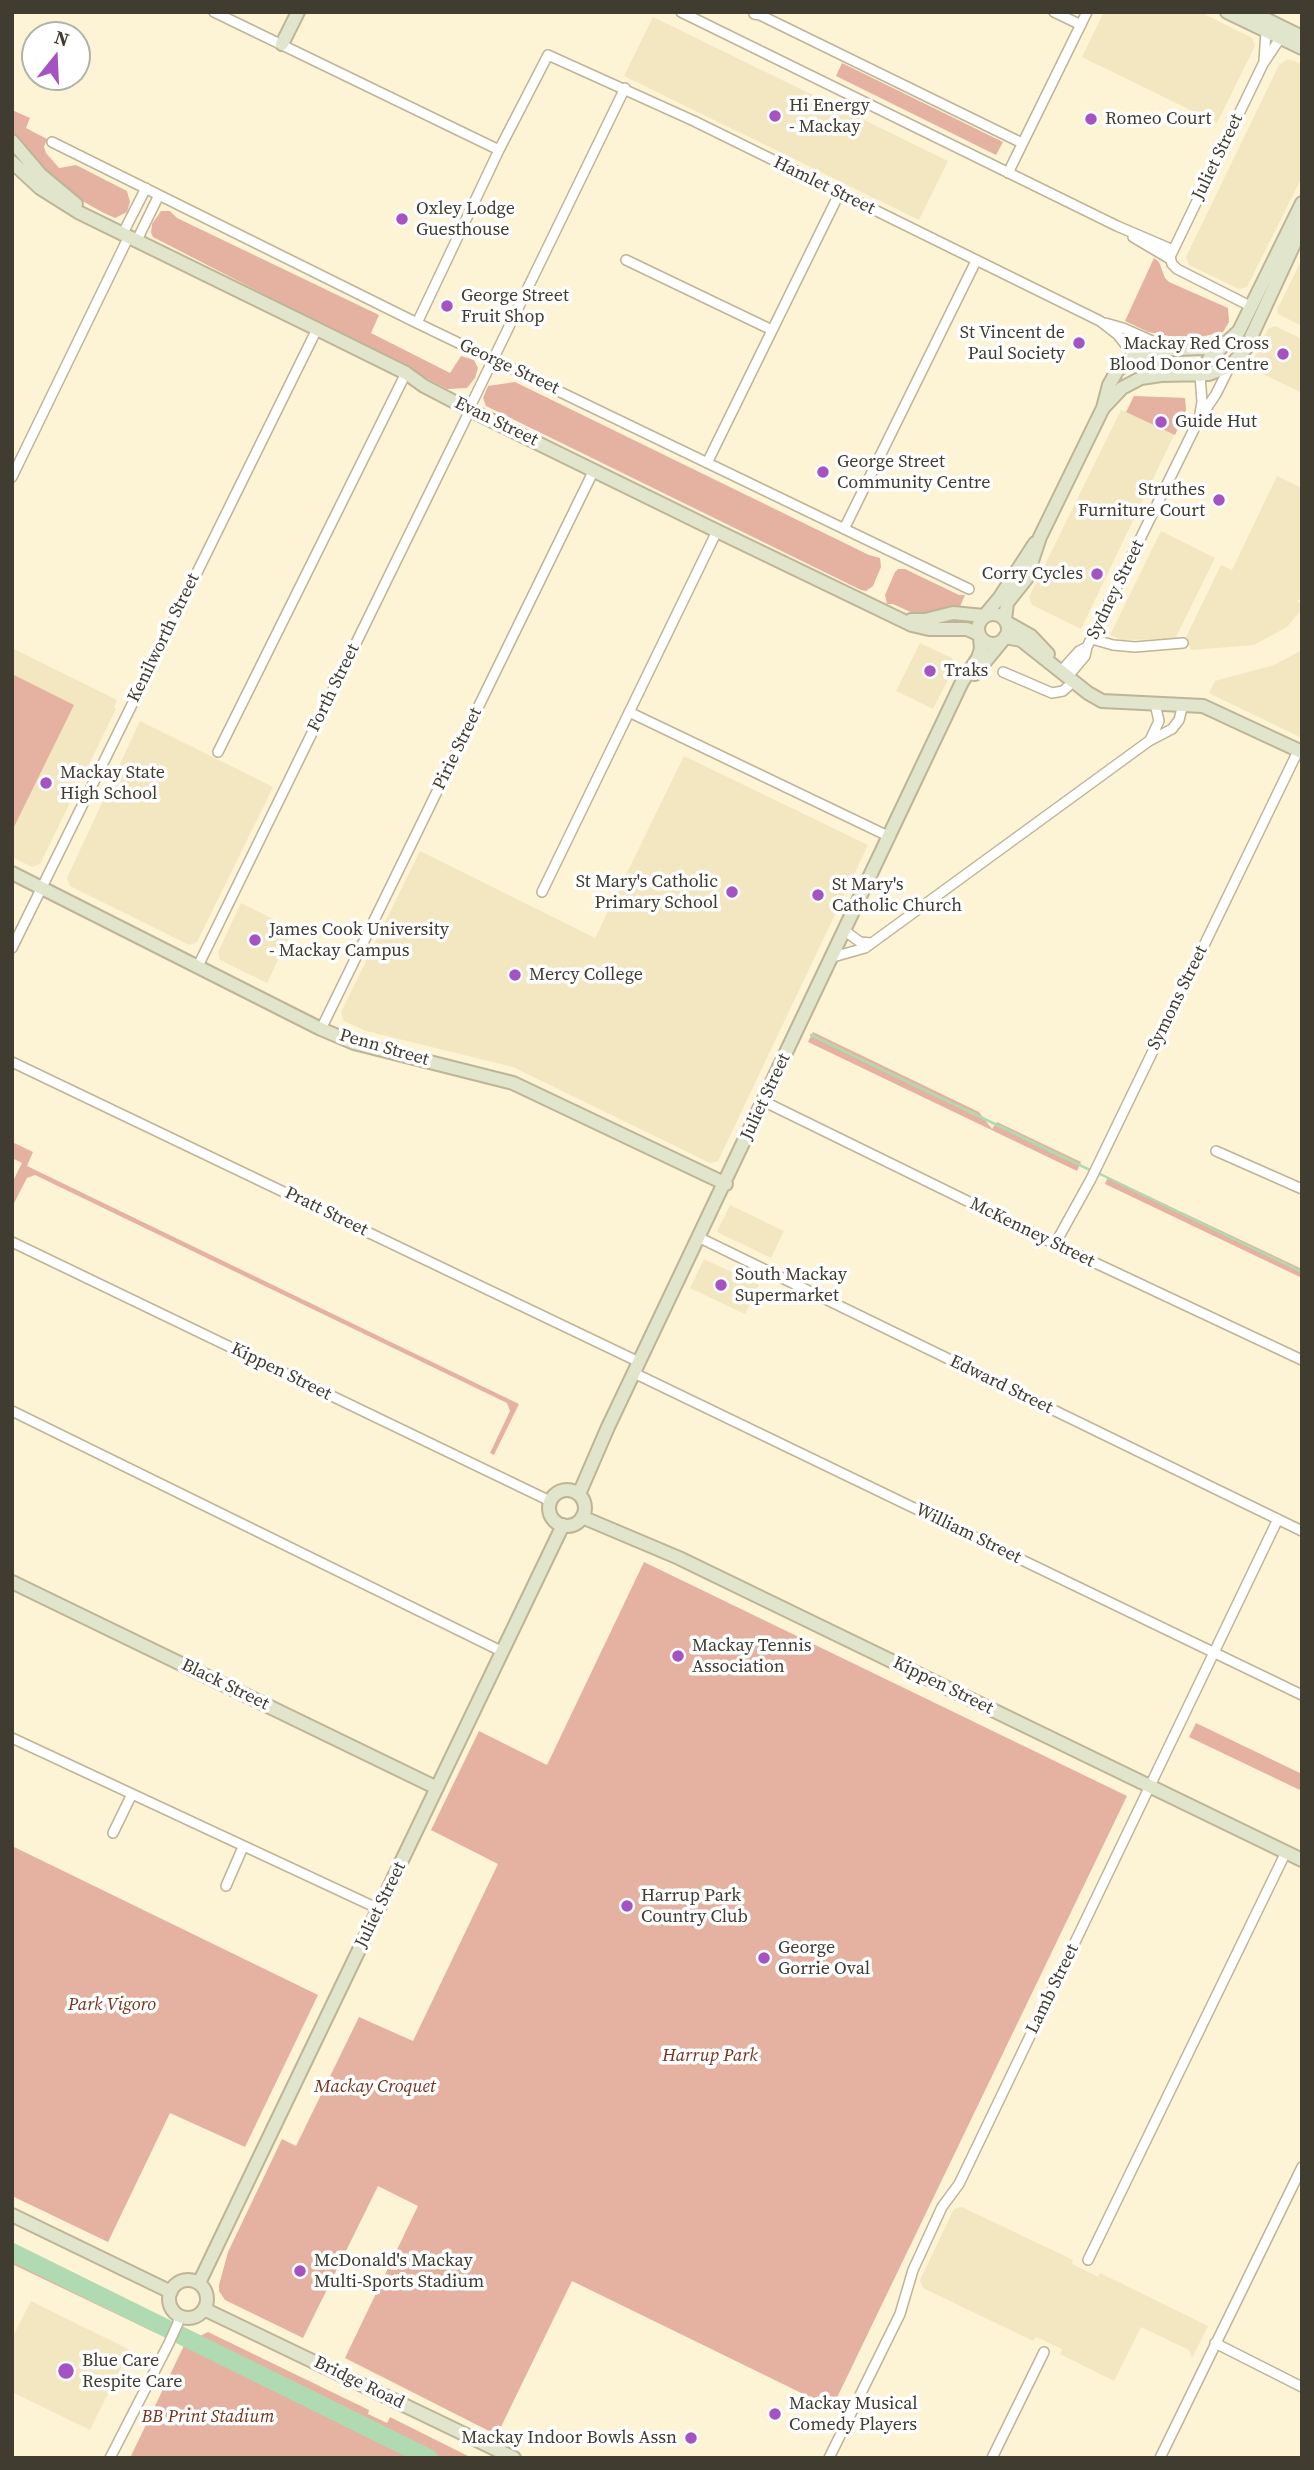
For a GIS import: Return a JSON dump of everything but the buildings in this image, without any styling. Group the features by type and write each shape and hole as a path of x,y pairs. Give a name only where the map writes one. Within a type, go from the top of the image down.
{"street":[{"path":"214,12 499,150 417,323"},
{"path":"282,44 298,12"},
{"path":"681,12 1172,254 1177,269 1256,311"},
{"path":"1054,12 1081,24"},
{"path":"1008,173 1087,12"},
{"path":"1227,12 1266,31 1302,37"},
{"path":"1251,12 1302,48"},
{"path":"754,14 1022,143"},
{"name":"Juliet Street","path":"1263,64 1266,31"},
{"name":"Juliet Street","path":"1172,254 1263,64 1283,34"},
{"name":"Hamlet Street","path":"499,150 548,55 625,88 1100,321 1121,327 1167,348"},
{"name":"Forth Street","path":"198,966 625,88"},
{"path":"12,141 18,163"},
{"name":"George Street","path":"52,142 417,323 968,589"},
{"name":"Evan Street","path":"18,163 99,221 406,373 470,410 897,618 925,629 962,629 979,636"},
{"path":"12,477 130,236 146,188"},
{"path":"708,463 839,194"},
{"path":"130,236 159,195"},
{"path":"1103,408 1122,388 1138,379 1161,374 1214,373 1230,365 1246,348 1256,311 1302,204"},
{"path":"1195,375 1256,311 1302,227"},
{"path":"626,260 772,330"},
{"path":"844,529 976,261"},
{"name":"Hamlet Street","path":"1100,321 1118,335 1135,356"},
{"name":"Kenilworth Street","path":"12,948 317,329"},
{"path":"1004,639 1008,629 1007,603 1026,579 1040,537 1103,408 1112,377 1135,356 1148,351 1206,348 1230,341"},
{"path":"1135,356 1146,365 1195,375"},
{"name":"Sydney Street","path":"1065,673 1085,656 1199,419 1209,407 1230,365"},
{"path":"218,752 406,373"},
{"path":"1195,375 1202,405 1199,419"},
{"name":"Pirie Street","path":"321,1029 594,470"},
{"path":"542,892 717,531"},
{"path":"1040,537 1000,597 978,623 979,636 992,644 1004,639 1021,640 1102,701 1197,705 1212,709 1300,751"},
{"name":"Evan Street","path":"897,618 922,621 951,614 985,615"},
{"path":"985,615 998,614 1034,638 1065,673 1063,691 1052,693 1003,672"},
{"name":"Juliet Street","path":"579,1494 962,682 980,655 979,636"},
{"name":"Juliet Street","path":"956,699 1004,639"},
{"path":"1090,643 1135,647 1183,643"},
{"path":"1149,741 1159,721 1155,704"},
{"path":"833,957 862,950 876,941 1149,741 1174,727 1183,704"},
{"path":"629,712 890,837"},
{"name":"Symons Street","path":"1055,1244 1098,1165 1300,751"},
{"name":"Penn Street","path":"12,873 321,1029 354,1043 513,1083 726,1184"},
{"path":"845,931 860,942 876,941"},
{"name":"Pratt Street","path":"12,1062 637,1368"},
{"name":"McKenney Street","path":"765,1102 1055,1244 1302,1360"},
{"path":"1216,1151 1302,1189"},
{"name":"Edward Street","path":"700,1238 1302,1531"},
{"name":"Kippen Street","path":"12,1242 550,1502"},
{"name":"William Street","path":"637,1368 1302,1695"},
{"path":"12,1411 503,1652"},
{"path":"563,1490 569,1490 579,1494 585,1508 582,1517 574,1524 563,1525 553,1519 550,1502 553,1496 563,1490"},
{"name":"Kippen Street","path":"582,1517 679,1558 1302,1860"},
{"name":"Lamb Street","path":"829,2458 900,2314 913,2270 942,2207 959,2184 1278,1520"},
{"name":"Juliet Street","path":"199,2283 563,1525"},
{"name":"Black Street","path":"12,1582 437,1788"},
{"path":"12,1751 15,1739 379,1909"},
{"path":"113,1833 132,1794"},
{"path":"226,1886 243,1847"},
{"path":"1088,2259 1286,1852"},
{"path":"1160,2458 1302,2167"},
{"path":"12,2215 171,2292"},
{"path":"110,2458 169,2343 178,2319 170,2303 171,2292 186,2281 199,2283 207,2295 204,2309 194,2317 178,2319"},
{"name":"Bridge Road","path":"204,2309 514,2458"},
{"path":"1215,2343 1302,2387"},
{"path":"992,2458 1044,2352"}],"shaded area":[{"path":"1104,12 1200,12 1252,38 1255,46 1217,123 1082,57"},
{"path":"653,17 948,161 919,220 624,76"},
{"path":"1288,59 1302,64 1302,177 1247,287 1239,289 1189,265 1186,257 1279,65"},
{"path":"1302,259 1302,326 1278,314 1277,310"},
{"path":"1275,326 1302,339 1302,393 1257,371 1252,362 1268,329"},
{"path":"1134,396 1185,398 1186,410 1081,629 1032,605 1029,597 1121,410 1127,412"},
{"path":"1277,476 1302,488 1302,598 1297,601 1302,604 1302,609 1287,627 1254,645 1191,650 1186,637 1221,565 1232,570"},
{"path":"1161,531 1215,558 1175,639 1122,640 1110,635"},
{"path":"920,643 952,658 955,666 933,709 896,691"},
{"name":"Mackay State High School","path":"12,648 117,700 114,707 116,709 40,864 32,867 12,857"},
{"path":"1302,650 1302,738 1209,693 1215,681 1274,665"},
{"path":"140,721 273,787 197,942 189,945 70,886 67,878"},
{"name":"Mercy College","path":"684,756 868,845 718,1161 710,1163 513,1067 366,1031 344,1021 341,1012 420,851 595,938"},
{"name":"James Cook University - Mackay Campus","path":"241,903 293,929 267,983 220,960 218,952"},
{"path":"730,1205 784,1231 771,1258 717,1232"},
{"path":"704,1259 759,1285 745,1314 690,1288"},
{"path":"962,2207 1073,2260 1072,2264 1098,2277 1100,2273 1208,2326 1192,2358 1189,2350 1141,2327 1114,2381 1060,2354 1062,2349 1036,2337 1033,2341 923,2288 920,2280 954,2209"},
{"name":"Blue Care Respite Care","path":"31,2301 130,2350 90,2430 12,2392 12,2338"}],"green space":[{"path":"842,63 1003,142 996,155 836,76"},
{"path":"12,110 30,118 26,128 47,139 44,147 46,153 59,168 76,165 127,191 130,202 127,212 115,218 84,202 54,180 36,163 12,131"},
{"path":"161,211 170,211 177,218 379,315 371,333 450,373 461,356 474,360 478,368 475,378 467,388 447,389 153,237 152,224"},
{"path":"1154,258 1159,262 1169,282 1228,308 1229,322 1223,332 1200,337 1169,336 1148,332 1125,321"},
{"path":"515,382 880,558 881,567 873,586 866,591 861,590 486,406 483,398 488,386"},
{"path":"1134,396 1185,398 1186,410 1175,435 1126,412"},
{"path":"898,569 905,569 959,595 965,595 959,609 917,615 887,604 885,595"},
{"path":"12,674 74,705 12,831"},
{"path":"813,1032 979,1112 992,1129 997,1122 1081,1162 1077,1171 808,1042"},
{"path":"12,1142 33,1152 27,1166 519,1404 494,1455 490,1453 510,1411 507,1403 35,1175 27,1178 12,1207 12,1183 22,1163 12,1158"},
{"path":"1108,1177 1302,1269 1302,1278 1105,1184"},
{"name":"Harrup Park","path":"644,1562 1127,1796 832,2408 572,2281 497,2435 345,2358 418,2206 378,2186 303,2338 225,2300 219,2291 219,2285 228,2252 282,2139 296,2146 359,2017 413,2041 498,1864 431,1830 479,1731 547,1765"},
{"path":"1196,1723 1302,1774 1302,1791 1189,1737"},
{"name":"Park Vigoro","path":"12,1846 318,1995 245,2147 170,2113 108,2242 12,2196"},
{"path":"12,2247 163,2320 156,2333 12,2264"},
{"name":"BB Print Stadium","path":"208,2332 369,2410 368,2414 387,2423 390,2417 472,2458 130,2458 190,2333 198,2337"}],"waterway":[{"path":"811,1035 1092,1171"},
{"path":"1098,1173 1302,1272"},
{"path":"12,2252 429,2458"}],"place":[{"name":"Hi Energy - Mackay","path":"775,116"},
{"name":"Romeo Court","path":"1091,119"},
{"name":"Oxley Lodge Guesthouse","path":"402,219"},
{"name":"George Street Fruit Shop","path":"447,306"},
{"name":"St Vincent de Paul Society","path":"1079,343"},
{"name":"Mackay Red Cross Blood Donor Centre","path":"1283,354"},
{"name":"Guide Hut","path":"1161,422"},
{"name":"George Street Community Centre","path":"823,472"},
{"name":"Struthes Furniture Court","path":"1219,500"},
{"name":"Corry Cycles","path":"1097,574"},
{"name":"Traks","path":"930,671"},
{"name":"Mackay State High School","path":"46,783"},
{"name":"St Mary's Catholic Primary School","path":"732,892"},
{"name":"St Mary's Catholic Church","path":"818,895"},
{"name":"James Cook University - Mackay Campus","path":"255,940"},
{"name":"Mercy College","path":"515,975"},
{"name":"South Mackay Supermarket","path":"721,1285"},
{"name":"Mackay Tennis Association","path":"678,1656"},
{"name":"Harrup Park Country Club","path":"627,1906"},
{"name":"George Gorrie Oval","path":"764,1958"},
{"name":"McDonald's Mackay Multi-Sports Stadium","path":"300,2271"},
{"name":"Blue Care Respite Care","path":"66,2371"},
{"name":"Mackay Musical Comedy Players","path":"775,2414"},
{"name":"Mackay Indoor Bowls Assn","path":"691,2438"}],"park label":[{"name":"Mackay Croquet","path":"375,2087"}]}
